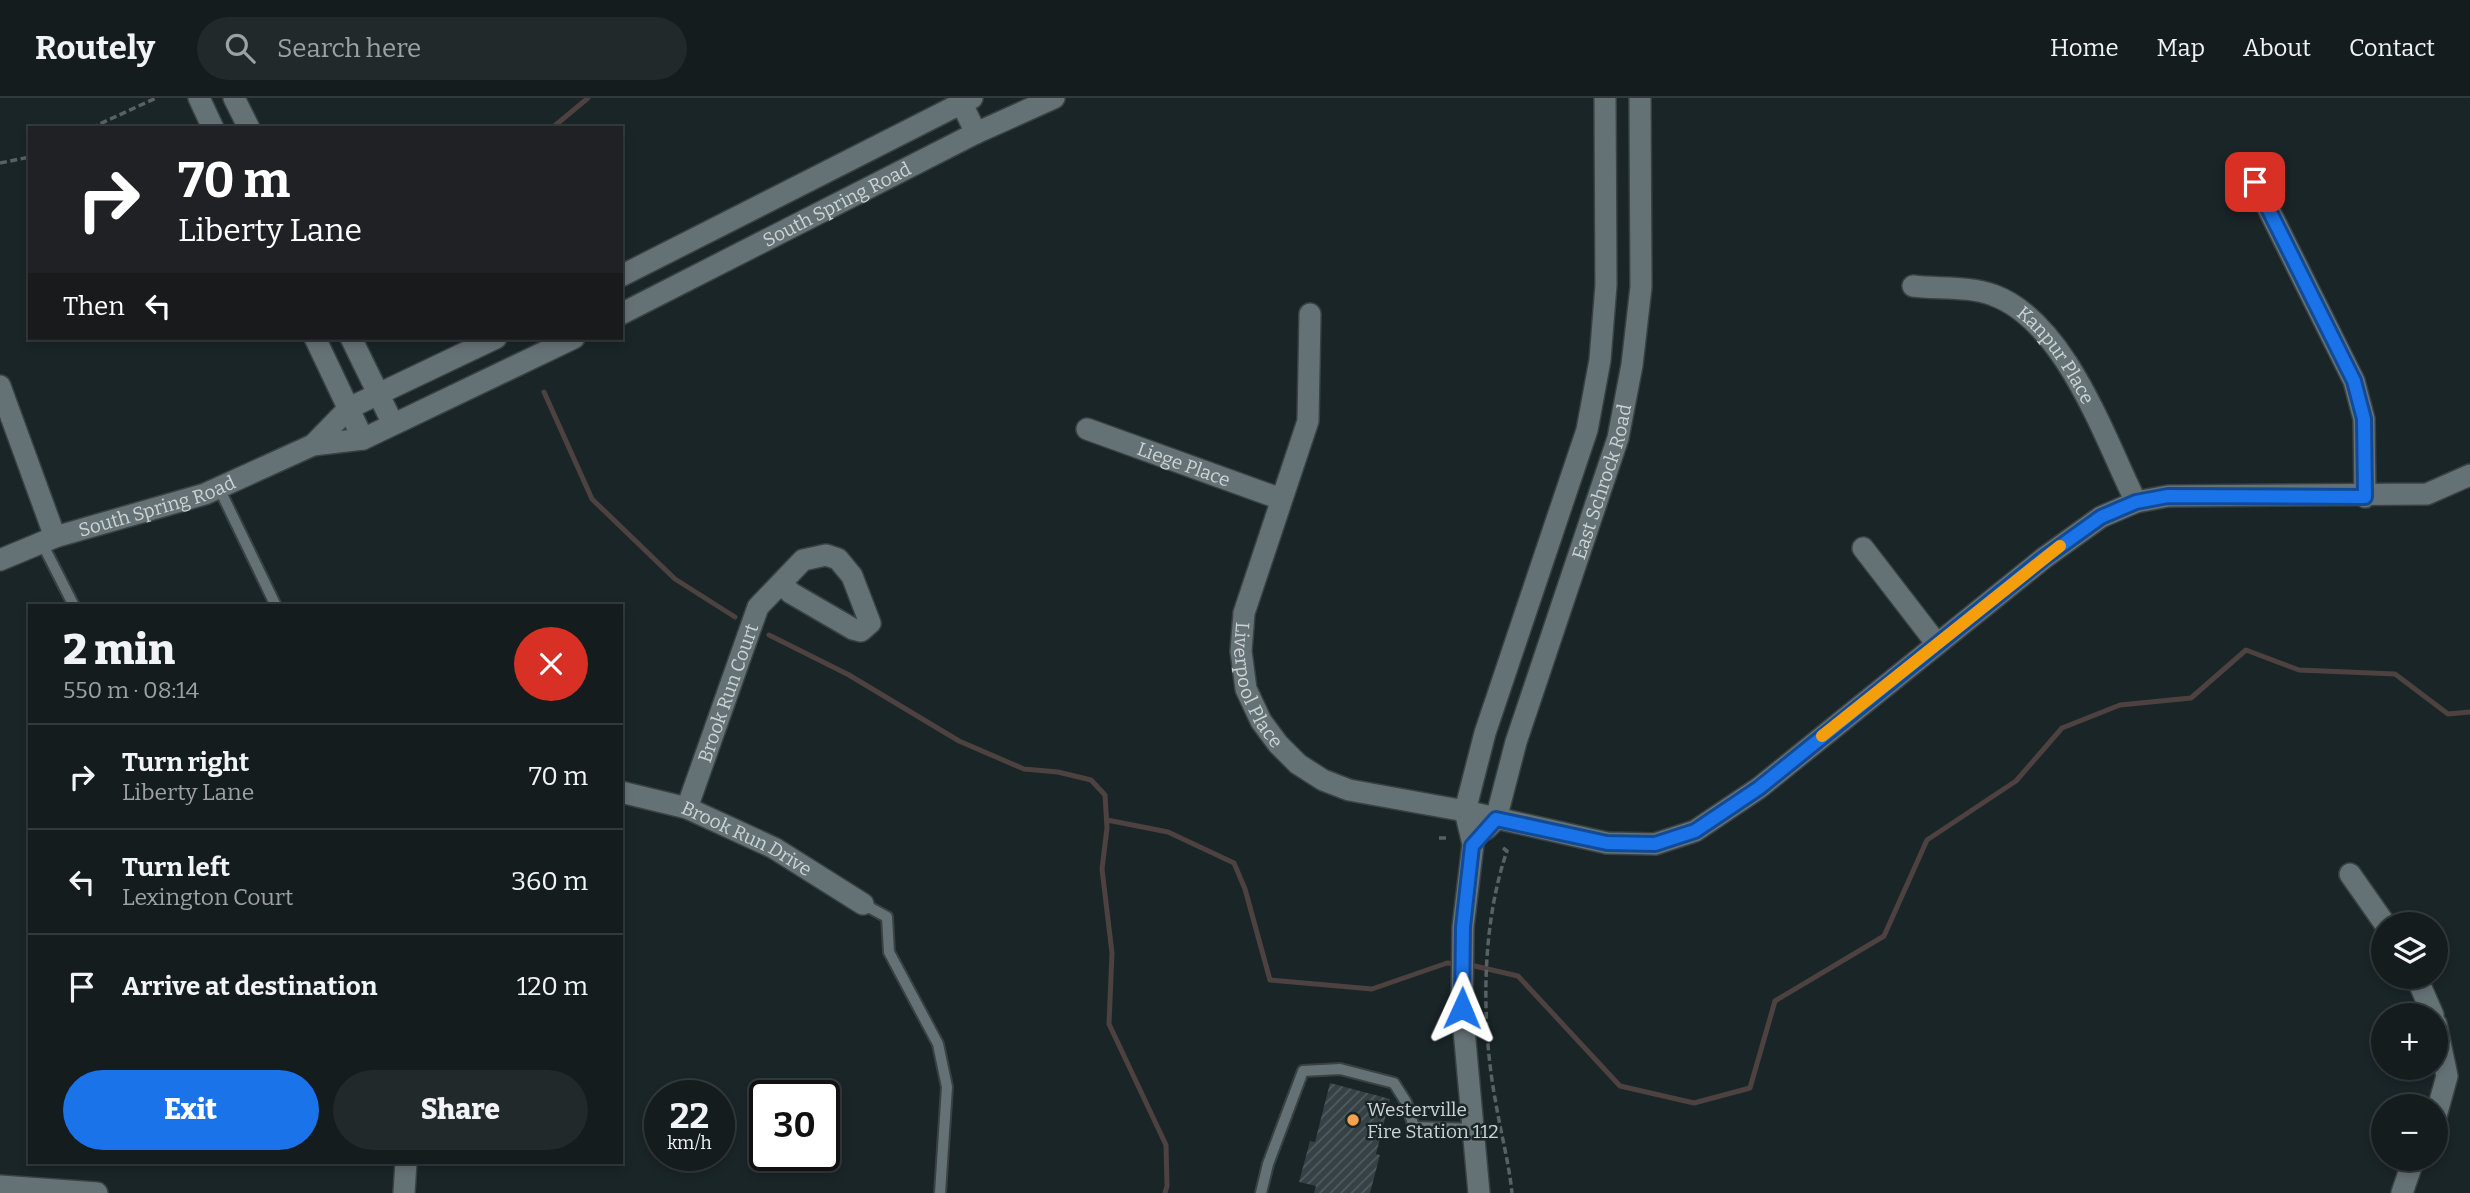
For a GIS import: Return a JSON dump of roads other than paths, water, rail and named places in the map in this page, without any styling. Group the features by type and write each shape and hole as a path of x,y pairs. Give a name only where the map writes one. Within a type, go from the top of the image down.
{"street":[{"path":"198,98 212,126"},
{"path":"234,98 247,126"},
{"name":"South Spring Road","path":"623,313 976,133 1054,98"},
{"name":"East Schrock Road","path":"1479,1193 1462,1008 1463,927 1473,844 1465,811 1485,733 1587,430 1600,360 1606,285 1605,98"},
{"name":"East Schrock Road","path":"1473,844 1496,819 1516,742 1595,512 1620,425 1641,287 1640,98"},
{"path":"964,100 976,133"},
{"name":"South Spring Road","path":"623,275 964,100"},
{"path":"2255,182 2354,381 2364,419 2365,497"},
{"name":"Kanpur Place","path":"1913,286 1990,293 2011,302 2031,317 2062,353 2136,502"},
{"name":"Liverpool Place","path":"1310,314 1308,421 1244,613 1241,651 1246,689 1261,721 1298,764 1323,780 1349,790 1465,811 1607,843 1655,844 1695,831 1759,788 2073,537 2101,517 2136,502 2168,496 2365,497 2427,494 2470,475"},
{"path":"316,340 363,439"},
{"path":"352,340 393,424"},
{"name":"South Spring Road","path":"313,445 349,408 492,340"},
{"name":"South Spring Road","path":"0,560 48,540 219,488 313,445 363,439 570,340"},
{"path":"0,386 48,540"},
{"name":"Liege Place","path":"1087,429 1281,499"},
{"path":"1863,548 1937,644"},
{"name":"Brook Run Court","path":"687,808 758,607 781,583"},
{"name":"Brook Run Drive","path":"623,792 687,808 774,848 863,904"},
{"path":"2350,874 2377,912"},
{"path":"404,1193 407,1164"},
{"path":"2402,1193 2410,1171"},
{"path":"0,1186 97,1193"}],"lane":[{"path":"219,488 275,604"},
{"path":"48,540 73,604"},
{"path":"863,904 887,917 888,952 938,1044 947,1087 940,1193"},
{"path":"1261,1193 1268,1164 1303,1071 1340,1069 1394,1083 1406,1102 1414,1126 1473,1129"}],"waterway":[{"path":"554,126 588,98"},
{"path":"544,392 592,499 675,579 735,617"},
{"path":"769,635 849,675 959,741 1024,769 1058,772 1091,780 1105,795 1107,828 1102,869 1112,953 1109,1024 1166,1145 1165,1193"},
{"path":"1466,964 1518,976 1620,1086 1694,1103 1750,1088 1775,1001 1884,936 1927,840 2016,781 2062,728 2120,705 2191,698 2246,650 2299,670 2395,674 2448,714 2470,712"},
{"path":"1107,820 1168,832 1234,863 1245,889 1270,980 1372,989 1447,963 1457,964"}],"place":[{"name":"Westerville Fire Station 112","path":"1353,1120"}]}
